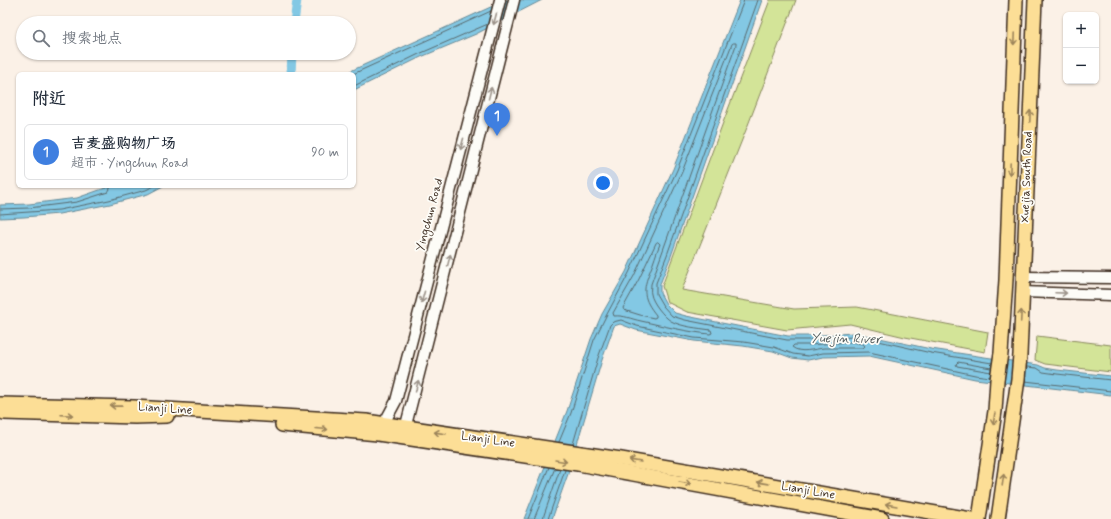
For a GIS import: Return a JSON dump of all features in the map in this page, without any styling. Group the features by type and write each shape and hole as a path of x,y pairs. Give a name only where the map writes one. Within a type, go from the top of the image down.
{"main road":[{"name":"Xuejia South Road","path":"979,519 995,411 997,380 1001,353 1006,280 1016,0"},
{"name":"Xuejia South Road","path":"998,519 1018,379 1020,354 1035,0"},
{"name":"Lianji Line","path":"0,404 134,407 366,421 381,429"},
{"name":"Lianji Line","path":"0,413 135,417 187,416 381,429 580,459 882,519"},
{"name":"Lianji Line","path":"580,459 636,462 971,519"}],"street":[{"name":"Yingchun Road","path":"381,429 396,401 500,0"},
{"path":"405,432 514,0"},
{"path":"1023,277 1111,278"},
{"path":"1022,292 1111,295"}],"green space":[{"path":"770,0 796,0 682,290 794,309 857,307 988,332 985,352 905,337 850,324 787,330 687,312 667,302 662,286"},
{"path":"1037,336 1111,345 1111,372 1045,364 1035,360"}],"water":[{"path":"506,0 542,0 476,34 421,57 356,89 356,72 348,72"},
{"name":"Yuejin River","path":"740,0 762,0 660,284 660,293 666,304 675,313 686,316 788,336 853,333 931,349 1038,365 1057,370 1111,376 1111,395 975,379 869,356 823,357 808,360 792,358 773,351 694,341 636,330 620,324 614,326 602,360 568,474 552,519 524,519 567,411 591,339 602,314 626,272 673,169"},
{"path":"105,188 159,188 148,194 110,204 59,214 0,218 0,205 29,204 77,198"}],"waterway":[{"path":"295,16 297,0"},
{"path":"291,72 292,60"}],"place":[{"name":"吉麦盛购物广场","path":"497,136"}]}
